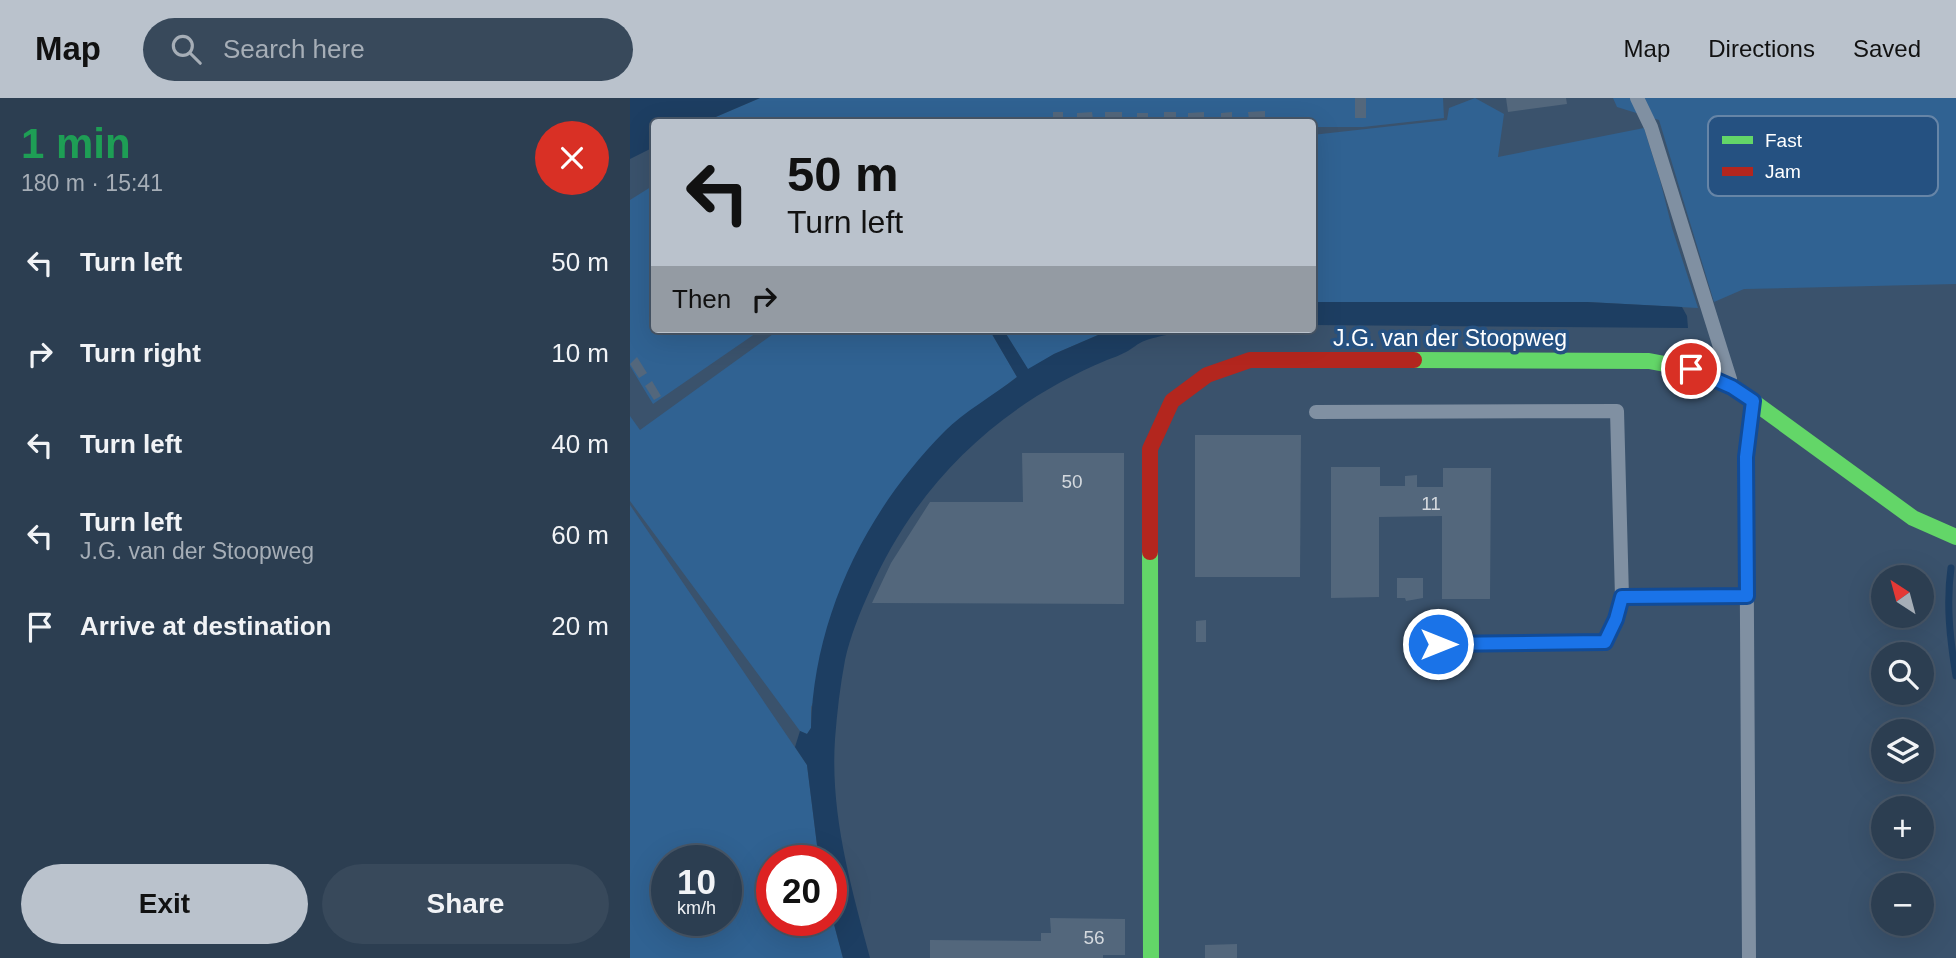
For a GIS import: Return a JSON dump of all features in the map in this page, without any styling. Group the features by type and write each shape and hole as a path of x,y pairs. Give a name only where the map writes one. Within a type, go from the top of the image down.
{"street":[{"name":"J.G. van der Stoopweg","path":"1151,958 1150,449 1172,401 1207,375 1250,360 1648,361 1691,369 1732,387 1913,517 1956,537"}],"lane":[{"path":"1637,98 1651,127 1732,387"},
{"path":"1749,958 1746,457 1753,401"},
{"path":"1316,412 1616,411 1622,597 1616,619 1605,642 1438,644"},
{"path":"1622,597 1747,596"}],"shaded area":[{"path":"630,98 760,98 711,119 651,119 651,148 630,159"},
{"path":"760,98 1443,98 1444,118 1363,127 1316,127 1316,119 711,119"},
{"path":"1475,98 1504,114 1498,157 1644,128 1698,308 1587,302 1316,302 1316,135 1447,120 1449,108"},
{"path":"1613,98 1956,98 1956,284 1744,289 1714,302 1659,120 1617,107"},
{"path":"651,187 651,333 756,333 653,404 630,366 630,200"},
{"path":"1316,302 1587,302 1682,307 1687,316 1688,328 1316,325"},
{"path":"774,333 991,333 1017,377 946,430 811,707 811,728 807,734 800,731 630,501 630,416 640,430"},
{"path":"991,333 1006,333 1028,369 1054,354 1103,333 1177,333 1144,341 1068,378 1031,400 997,424 966,452 937,482 912,515 889,551 870,590 852,634 845,660 834,767 843,845 817,845 807,765 795,747 800,731 807,734 811,728 814,686 834,606 868,531 891,496 944,432 1017,377"},
{"path":"1005,333 1103,333 1054,354 1028,370"},
{"path":"630,505 807,765 817,845 756,845 756,936 837,936 843,958 630,958"},
{"path":"847,866 870,958 843,958 837,936 847,936"}],"building":[{"path":"1355,98 1366,98 1366,118 1355,118"},
{"path":"1506,98 1566,98 1567,104 1508,112"},
{"path":"1265,111 1265,118 1249,119 1248,112"},
{"path":"1053,112 1063,112 1063,119 1053,119"},
{"path":"1092,112 1093,119 1077,119 1077,113"},
{"path":"1105,112 1122,112 1122,119 1105,119"},
{"path":"1164,112 1176,112 1176,119 1164,119"},
{"path":"1204,112 1204,119 1188,119 1188,113"},
{"path":"1232,112 1232,119 1221,119 1221,113"},
{"path":"1137,113 1148,113 1148,119 1137,119"},
{"path":"637,357 647,373 639,378 630,364"},
{"path":"652,381 661,396 654,400 645,386"},
{"path":"1195,435 1301,435 1300,577 1195,577"},
{"path":"1022,453 1124,453 1124,604 872,603 891,563 930,502 1023,502"},
{"path":"1331,467 1380,467 1380,486 1405,486 1405,476 1417,475 1417,487 1443,487 1443,468 1491,468 1490,599 1442,599 1442,516 1379,517 1379,597 1331,598"},
{"path":"1397,578 1423,578 1423,598 1406,601 1405,598 1397,598"},
{"path":"1206,620 1206,642 1196,642 1196,621"},
{"path":"1050,918 1125,919 1125,955 1103,955 1103,958 930,958 930,940 1041,941 1041,933 1051,933"},
{"path":"1237,944 1237,958 1205,958 1205,945"}],"waterway":[{"path":"1951,568 1949,622 1956,676"}],"traffic: fast":[{"path":"1414,360 1649,361 1691,369 1733,387 1913,518 1956,537"},
{"path":"1150,552 1151,958"}],"traffic: jam":[{"path":"1150,552 1150,449 1172,401 1207,375 1250,360 1414,360"}],"route":[{"path":"1438,644 1605,642 1616,619 1622,597 1747,596 1746,457 1753,401 1732,387 1691,369"}]}
